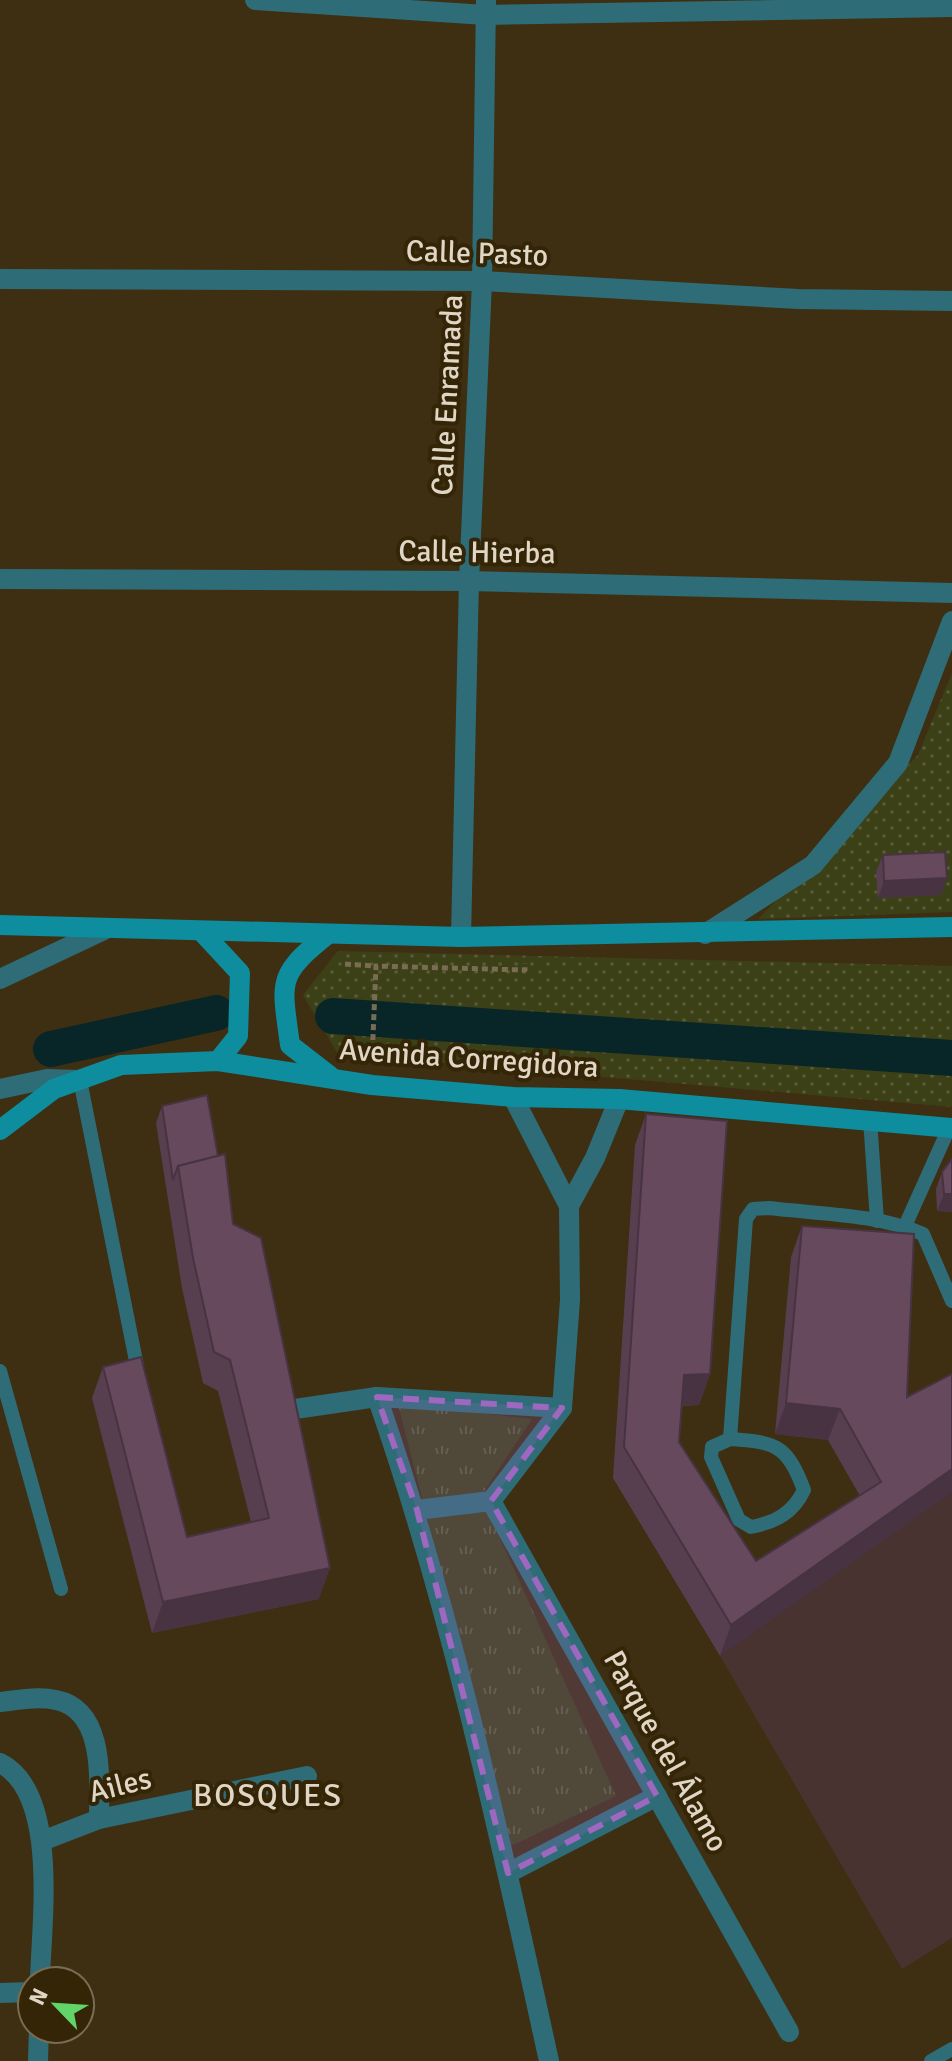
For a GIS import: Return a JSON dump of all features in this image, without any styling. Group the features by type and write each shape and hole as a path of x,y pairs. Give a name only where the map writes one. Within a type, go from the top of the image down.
{"main road":[{"path":"0,925 461,937 952,927"},
{"path":"202,932 240,973 238,1036 218,1061"},
{"path":"327,935 293,961 282,988 290,1045 334,1080"},
{"name":"Avenida Corregidora","path":"0,1130 18,1113 54,1089 121,1065 218,1061 334,1080 513,1097 619,1099 950,1128"}],"street":[{"path":"255,0 486,8 952,7"},
{"name":"Calle Enramada","path":"461,937 469,581 482,281 486,8"},
{"name":"Calle Pasto","path":"0,279 482,281 798,299 952,301"},
{"name":"Calle Hierba","path":"0,579 469,581 952,593"},
{"path":"705,934 813,865 898,763 952,621"},
{"path":"0,979 104,930"},
{"path":"0,1089 47,1079 80,1080"},
{"path":"417,1510 491,1501 562,1408 570,1300 569,1206 513,1097"},
{"path":"569,1206 595,1158 619,1099"},
{"path":"295,1409 377,1397 562,1408"},
{"path":"377,1397 417,1510 508,1873 549,2061"},
{"name":"Parque del Álamo","path":"491,1501 789,2032"},
{"path":"0,1702 37,1698 59,1700 78,1712 92,1734 99,1762 99,1819"},
{"path":"0,1763 18,1776 33,1805 42,1841 40,1965"},
{"name":"Ailes","path":"42,1841 99,1819 307,1776"},
{"path":"508,1873 657,1796"}],"lane":[{"path":"80,1080 137,1366"},
{"path":"870,1119 877,1221"},
{"path":"905,1226 950,1128"},
{"path":"730,1439 746,1219 753,1209 769,1208 877,1221 905,1226 923,1234 930,1243 952,1301"},
{"path":"0,1371 61,1589"},
{"path":"730,1439 769,1441 784,1450 804,1490 795,1508 768,1524 751,1527 739,1520 711,1457 712,1447 730,1439"},
{"path":"931,2061 952,2049"}],"path":[{"path":"371,1046 373,984"}],"highlighted area":[{"path":"377,1397 562,1408 491,1501 657,1796 508,1873 417,1510"}],"shaded area":[{"path":"952,1492 952,1938 902,1969 720,1656"}],"green space":[{"path":"952,673 952,912 758,919 918,755"},
{"path":"338,951 952,966 952,1107 338,1054 303,995"},
{"path":"398,1404 532,1419 481,1496 616,1796 511,1846"}],"building":[{"path":"945,852 947,878 884,881 883,855"},
{"path":"207,1095 218,1156 178,1166 173,1180 162,1106"},
{"path":"646,1114 727,1121 710,1374 684,1375 679,1442 756,1561 881,1482 840,1409 786,1403 802,1226 914,1234 907,1397 952,1374 952,1469 731,1625 624,1447"},
{"path":"225,1154 233,1224 261,1238 330,1568 163,1602 103,1367 141,1357 187,1537 269,1518 230,1360 214,1352 193,1258 178,1166"},
{"path":"952,1159 952,1194 944,1194 942,1172"}],"waterway":[{"path":"51,1049 216,1013"},
{"path":"333,1016 952,1058"}],"district":[{"name":"BOSQUES","path":"268,1795"}]}
